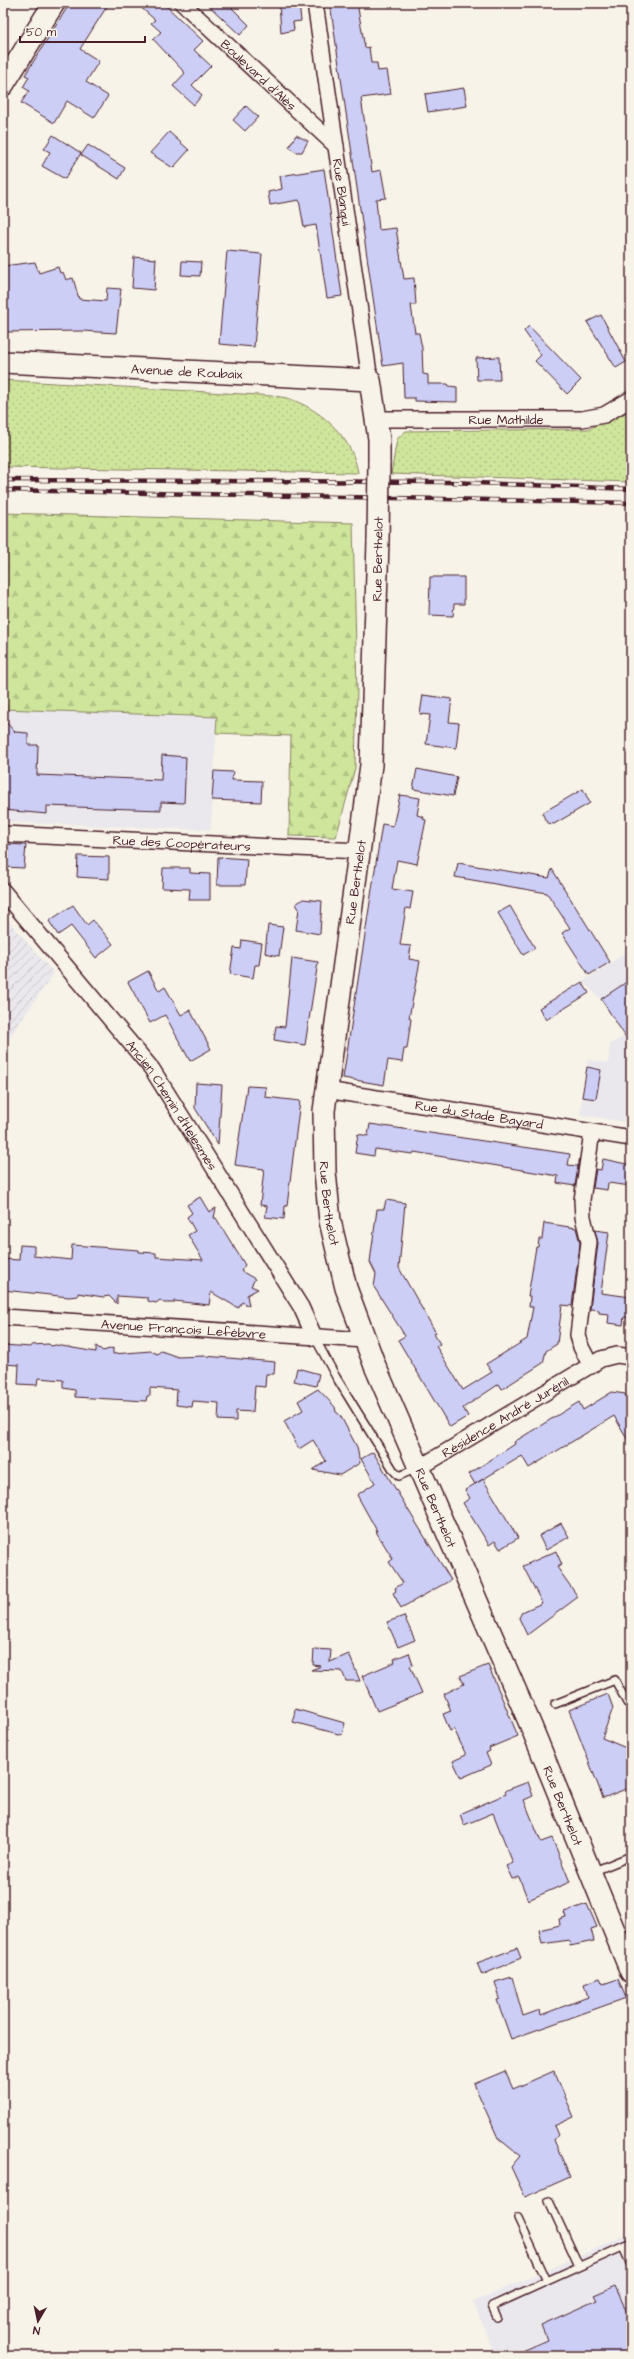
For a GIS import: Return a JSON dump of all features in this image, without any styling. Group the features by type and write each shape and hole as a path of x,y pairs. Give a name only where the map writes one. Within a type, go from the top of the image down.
{"street":[{"path":"3,85 54,3"},
{"name":"Boulevard d'Alès","path":"182,3 336,146"},
{"name":"Rue Blanqui","path":"315,3 370,380"},
{"name":"Avenue de Roubaix","path":"3,362 370,380"},
{"name":"Rue Berthelot","path":"370,380 376,420 379,464 371,765 326,1090 324,1155 330,1221 346,1288 365,1340 592,1872 631,1972"},
{"name":"Rue Mathilde","path":"376,420 582,419 604,415 631,399"},
{"name":"Rue des Coopérateurs","path":"3,834 360,851"},
{"name":"Ancien Chemin d'Helesmes","path":"3,891 160,1080 301,1307 315,1338"},
{"name":"Rue du Stade Bayard","path":"326,1090 631,1138"},
{"path":"591,1366 581,1347 578,1335 589,1242 583,1217 582,1200 592,1132"},
{"name":"Avenue François Lefèbvre","path":"3,1317 365,1340"},
{"name":"Résidence André Jurénil","path":"419,1468 591,1366 609,1357 631,1356"}],"lane":[{"path":"315,1338 336,1377 394,1471 399,1476 419,1468"},
{"path":"555,1704 615,1680 627,1703 631,1704"},
{"path":"592,1872 631,1856"},
{"path":"549,2201 579,2266"},
{"path":"518,2218 547,2281"},
{"path":"497,2317 492,2306 631,2243"},
{"path":"623,2247 631,2265"}],"shaded area":[{"path":"3,709 217,717 211,830 3,822"},
{"path":"3,915 54,973 3,1047"},
{"path":"631,949 631,1123 580,1115 588,1060 608,1063 610,1044 625,1036 601,999 582,982"},
{"path":"631,2233 631,2356 496,2356 473,2302"}],"green space":[{"path":"3,380 276,396 293,400 316,412 335,428 350,449 358,473 3,467"},
{"path":"631,411 631,482 391,474 397,439 406,431 588,429"},
{"path":"3,513 353,523 357,691 355,768 336,837 289,836 291,736 216,733 217,717 3,709"}],"building":[{"path":"70,3 109,3 80,49 99,61 86,82 108,96 94,118 67,101 54,123 21,103 29,91 23,87 29,77 25,75"},
{"path":"136,3 163,3 203,41 194,50 211,66 192,85 202,95 194,105 173,86 185,73 153,39 161,32 151,23 155,20"},
{"path":"206,3 227,3 249,25 240,35"},
{"path":"279,3 299,3 301,21 293,22 294,30 281,33"},
{"path":"330,3 357,3 365,48 369,47 371,63 377,63 378,71 387,70 391,94 361,98 372,172 381,170 386,198 376,199 379,230 396,228 404,279 414,278 416,305 411,305 415,333 419,333 422,348 423,374 428,375 428,384 448,384 449,386 457,387 457,402 415,401 415,398 404,398 403,363 383,366"},
{"path":"464,88 467,106 428,112 425,94"},
{"path":"246,106 258,117 245,131 233,120"},
{"path":"169,132 189,150 173,168 150,153"},
{"path":"53,135 81,153 65,179 42,166 50,152 44,149"},
{"path":"296,135 308,141 302,152 296,152 289,147"},
{"path":"88,145 125,168 119,179 81,155"},
{"path":"324,169 342,296 327,298 316,225 304,227 299,200 270,205 268,192 282,189 280,176"},
{"path":"227,251 262,254 254,347 219,344"},
{"path":"134,257 156,259 154,290 132,288"},
{"path":"182,261 201,262 200,276 181,275"},
{"path":"35,262 39,273 58,267 60,273 63,272 66,280 73,278 79,299 106,301 107,288 121,289 116,333 82,331 3,332 3,266"},
{"path":"601,315 626,362 616,368 587,322"},
{"path":"529,326 581,380 567,394 535,361 541,355 524,331"},
{"path":"499,357 500,380 477,380 476,358"},
{"path":"430,577 464,577 464,604 454,604 453,616 429,615"},
{"path":"423,695 452,699 449,722 459,723 456,748 426,744 430,715 420,714"},
{"path":"3,719 15,732 28,733 28,745 38,745 37,775 161,780 162,755 186,757 184,803 161,802 161,810 47,806 47,814 3,810"},
{"path":"417,769 457,777 453,796 413,789"},
{"path":"214,771 233,772 232,780 262,781 261,802 212,800"},
{"path":"583,789 590,803 554,824 547,823 542,813"},
{"path":"400,795 420,798 417,815 424,817 423,819 426,820 417,864 397,860 392,889 413,892 410,909 406,908 400,945 411,946 409,959 420,961 409,1018 411,1019 407,1049 404,1049 402,1062 388,1060 384,1085 343,1078 382,824 393,826"},
{"path":"3,844 26,845 24,868 3,867"},
{"path":"78,856 109,857 109,879 77,877"},
{"path":"218,857 247,859 245,885 217,885"},
{"path":"458,863 549,878 552,869 610,962 589,975 562,933 570,928 547,893 455,877"},
{"path":"163,868 190,868 190,873 210,874 210,900 189,900 190,889 162,888"},
{"path":"303,899 322,901 320,934 296,930 299,909 296,904"},
{"path":"73,905 87,925 93,920 113,944 96,958 71,926 58,935 49,921"},
{"path":"510,906 535,948 523,955 498,913"},
{"path":"268,925 283,927 279,956 265,953"},
{"path":"242,940 262,943 259,965 255,965 253,978 230,974 234,948 241,949"},
{"path":"292,958 318,962 305,1045 274,1040 276,1026 285,1027"},
{"path":"148,971 159,991 165,987 181,1015 190,1010 211,1049 190,1061 165,1015 150,1023 128,982"},
{"path":"631,979 631,1045 601,999"},
{"path":"582,982 589,993 546,1020 539,1008"},
{"path":"587,1067 601,1070 596,1099 582,1097"},
{"path":"196,1083 222,1085 218,1145 195,1108"},
{"path":"247,1086 266,1087 265,1097 300,1101 287,1206 285,1206 284,1219 265,1217 267,1206 260,1205 264,1169 235,1165"},
{"path":"370,1124 570,1154 568,1165 578,1166 575,1186 557,1183 558,1176 414,1152 413,1154 375,1149 374,1156 355,1153 358,1134 368,1136"},
{"path":"603,1159 631,1165 631,1186 608,1183 607,1190 593,1188 596,1169 601,1170"},
{"path":"200,1197 209,1212 216,1208 214,1218 216,1218 245,1265 241,1271 255,1279 251,1286 258,1289 247,1295 249,1306 242,1302 238,1308 211,1292 209,1305 174,1301 174,1303 164,1303 160,1300 156,1303 148,1301 148,1298 117,1296 117,1304 109,1296 103,1297 78,1293 78,1296 69,1297 3,1290 3,1259 19,1260 20,1245 34,1246 34,1256 71,1260 72,1245 139,1250 139,1252 156,1253 156,1257 203,1260 188,1235 195,1231 187,1217 192,1213 187,1205"},
{"path":"386,1200 405,1203 399,1268 436,1333 434,1334 440,1344 436,1346 463,1390 492,1372 486,1364 527,1339 533,1307 529,1307 530,1296 528,1296 536,1247 538,1247 539,1239 542,1239 544,1223 576,1228 580,1243 572,1306 562,1305 557,1344 546,1351 543,1363 502,1389 499,1384 463,1408 468,1416 450,1427 398,1340 405,1336 374,1287 376,1274 370,1262 377,1209 384,1209"},
{"path":"595,1230 609,1232 601,1293 631,1297 631,1318 624,1317 623,1325 608,1323 609,1314 599,1313 599,1310 590,1309 598,1243"},
{"path":"49,1344 51,1346 56,1345 96,1352 96,1346 103,1351 113,1348 113,1354 151,1351 157,1354 161,1351 178,1357 205,1356 275,1362 274,1374 266,1374 265,1387 255,1386 253,1412 236,1411 236,1421 218,1420 219,1403 193,1401 192,1407 176,1405 177,1390 150,1388 150,1396 147,1396 146,1401 75,1397 75,1390 63,1388 63,1380 38,1378 37,1385 18,1384 19,1365 3,1364 3,1345 31,1347 31,1345"},
{"path":"297,1368 319,1374 316,1386 294,1381"},
{"path":"318,1389 335,1407 336,1412 340,1415 357,1447 360,1463 340,1475 313,1470 326,1461 313,1440 299,1449 284,1421 303,1410 298,1401"},
{"path":"612,1392 625,1394 631,1404 631,1445 614,1416 529,1468 522,1456 475,1484 469,1474 515,1444 514,1442 579,1402 583,1410"},
{"path":"373,1452 451,1580 401,1608 393,1593 396,1591 395,1588 403,1583 389,1562 393,1559 375,1530 377,1531 357,1495 375,1483 361,1459"},
{"path":"483,1479 518,1538 500,1549 495,1541 489,1545 463,1503 470,1498 465,1490"},
{"path":"561,1523 569,1537 546,1550 539,1536"},
{"path":"556,1551 562,1565 557,1567 578,1597 527,1635 519,1618 522,1612 542,1603 523,1566"},
{"path":"404,1616 415,1640 398,1647 387,1622"},
{"path":"314,1649 331,1650 330,1662 349,1654 360,1681 346,1681 342,1671 311,1670 321,1666 313,1665"},
{"path":"409,1653 413,1665 410,1666 422,1693 377,1711 362,1676 395,1662 394,1659"},
{"path":"488,1665 518,1736 489,1748 490,1751 486,1753 491,1765 461,1778 453,1761 466,1755 454,1729 450,1731 443,1714 451,1711 444,1694 464,1684 460,1676"},
{"path":"608,1694 613,1708 602,1738 631,1750 631,1787 603,1798 569,1710"},
{"path":"295,1709 345,1723 342,1735 293,1722"},
{"path":"528,1782 533,1796 524,1800 541,1842 552,1838 570,1882 528,1900 519,1877 512,1879 506,1866 513,1863 493,1813 464,1825 460,1814 506,1794 505,1792 507,1790"},
{"path":"587,1904 597,1927 591,1929 594,1941 570,1946 569,1940 542,1944 539,1930 560,1925 559,1919 566,1917 564,1912"},
{"path":"517,1948 521,1958 482,1975 477,1963"},
{"path":"512,1977 523,2016 540,2010 541,2015 588,1997 584,1984 600,1978 603,1984 618,1979 626,1998 511,2039 497,2000 500,1999 495,1982"},
{"path":"505,2071 513,2089 554,2071 574,2117 554,2126 558,2135 554,2140 570,2177 525,2197 511,2167 520,2156 498,2138 474,2084"},
{"path":"615,2286 631,2321 631,2356 510,2356 547,2340 541,2325 597,2300 594,2295"}],"railway":[{"path":"3,480 448,482 631,489"},
{"path":"3,490 631,503"}]}
